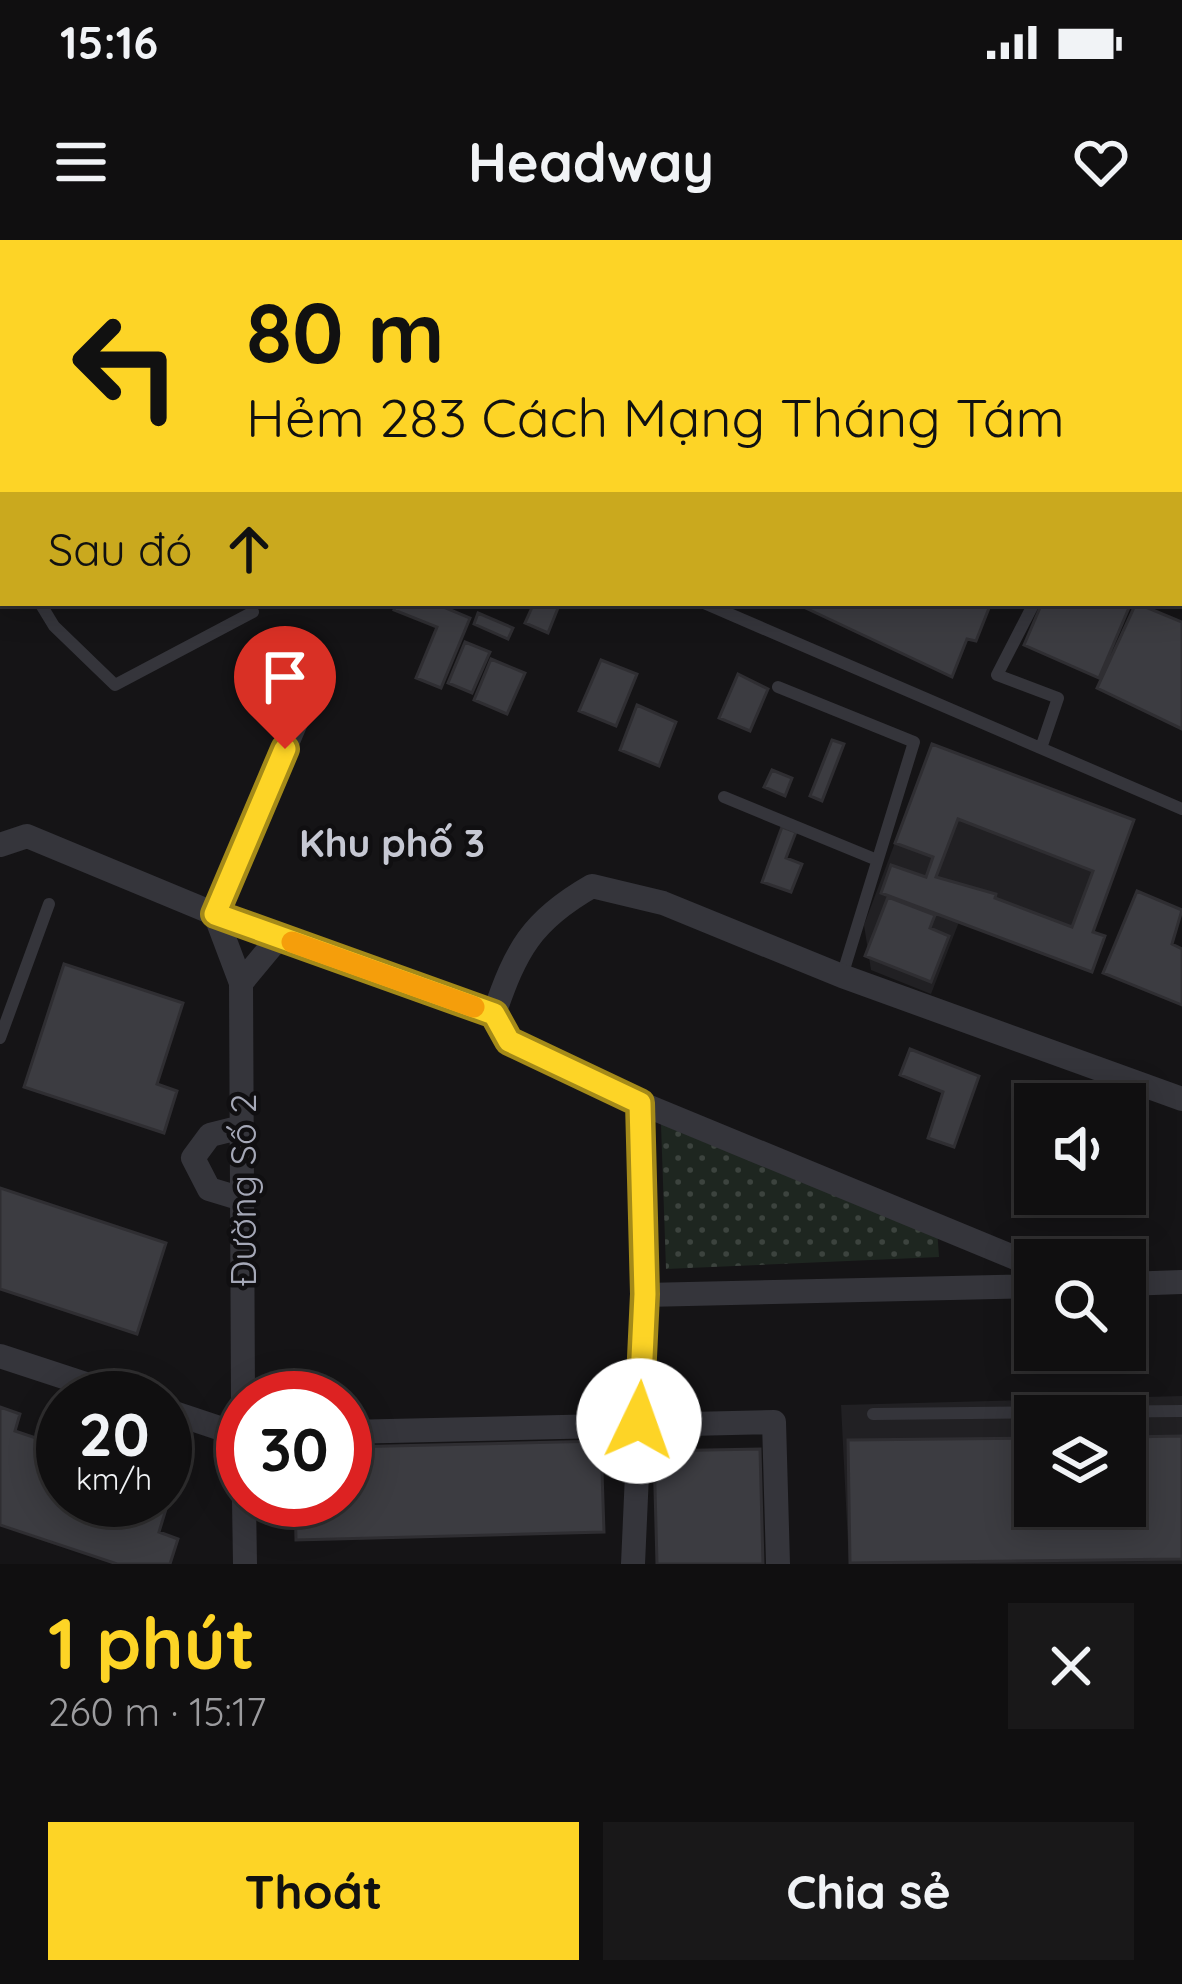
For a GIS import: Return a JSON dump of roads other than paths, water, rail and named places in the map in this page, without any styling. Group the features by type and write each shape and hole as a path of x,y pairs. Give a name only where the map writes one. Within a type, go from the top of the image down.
{"street":[{"path":"215,914 302,708"},
{"path":"0,845 27,836 215,914 494,1014 509,1041 640,1103 1014,1257"},
{"path":"494,1014 514,955 540,922 592,886 663,903 842,976 1182,1099"},
{"name":"Đường Số 2","path":"215,914 241,982 243,1371"},
{"path":"241,982 279,938"},
{"path":"633,1564 645,1294 640,1103"},
{"path":"242,1127 210,1135 193,1158 209,1189 242,1199"},
{"path":"1146,1283 1182,1282"},
{"path":"645,1294 1014,1286"},
{"path":"0,1356 46,1371"},
{"path":"372,1431 639,1421 774,1422 778,1564"},
{"path":"244,1527 245,1564"}],"lane":[{"path":"42,606 55,626 115,685 254,612"},
{"path":"711,606 1182,809"},
{"path":"1032,606 997,675 1058,698 1041,748"},
{"path":"778,687 914,742 842,976"},
{"path":"724,797 877,860"},
{"path":"0,1038 49,904"},
{"path":"873,1414 1182,1411"}],"district":[{"name":"Khu phố 3","path":"392,842"}]}
